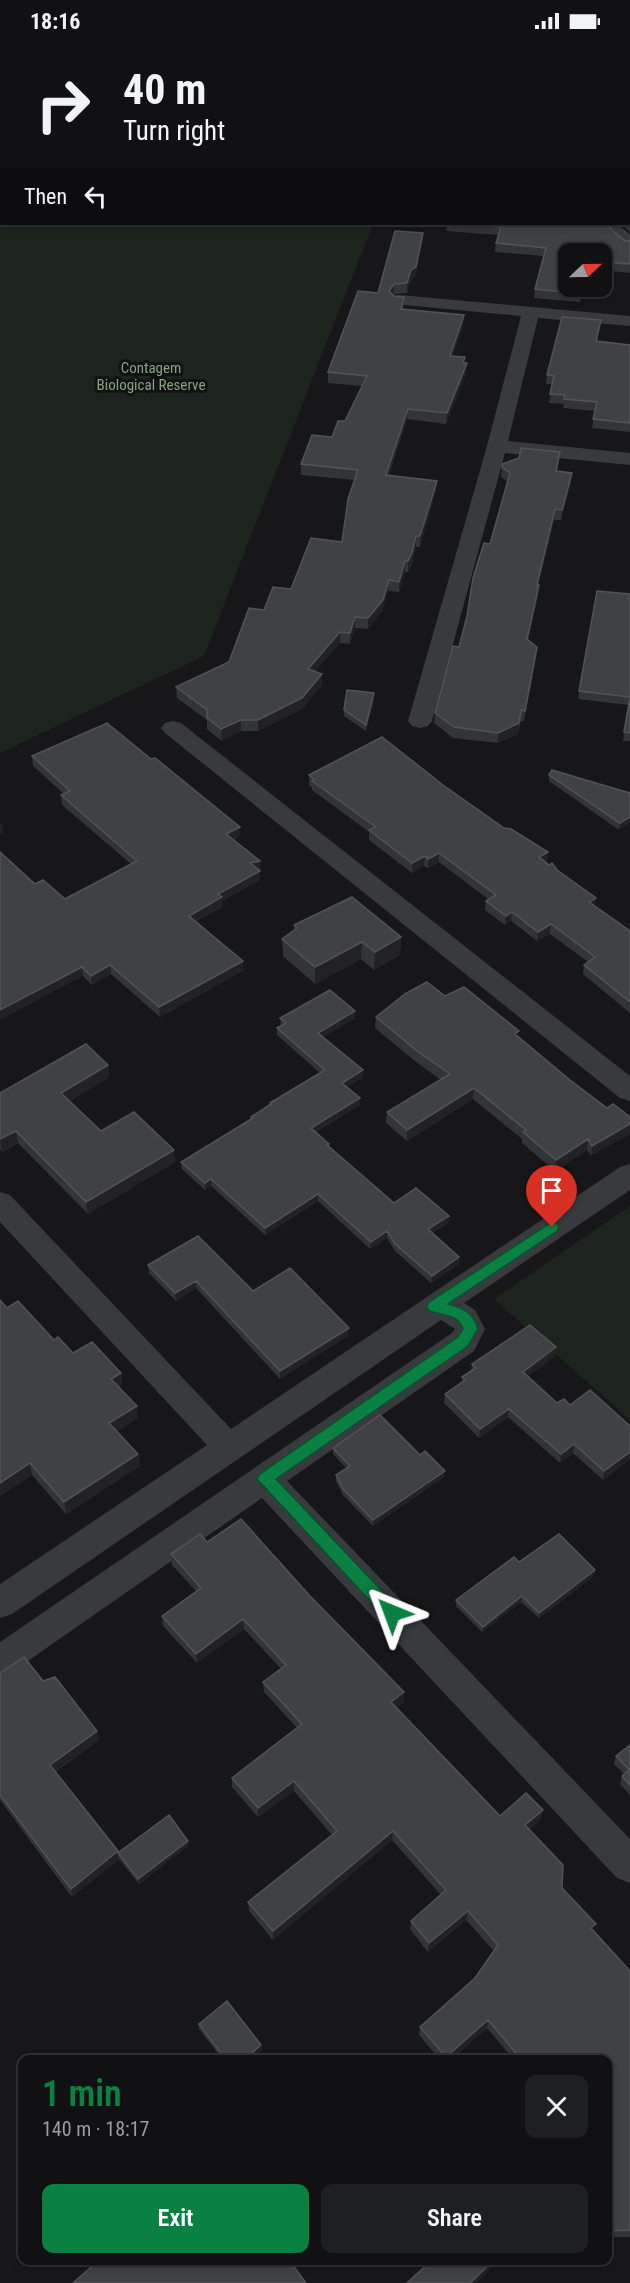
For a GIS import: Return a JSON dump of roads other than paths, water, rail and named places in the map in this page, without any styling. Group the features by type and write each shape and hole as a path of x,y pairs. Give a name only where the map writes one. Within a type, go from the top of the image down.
{"street":[{"path":"608,225 630,243"},
{"path":"400,300 630,321"},
{"path":"420,721 497,446 531,312"},
{"path":"497,446 630,459"},
{"path":"173,728 630,1091"},
{"path":"0,1603 630,1174"},
{"path":"0,1203 228,1447"},
{"path":"0,1661 463,1342 470,1329 468,1320 459,1313 434,1306"},
{"path":"265,1479 630,1865"}],"park label":[{"name":"Contagem Biological Reserve","path":"151,376"}]}
